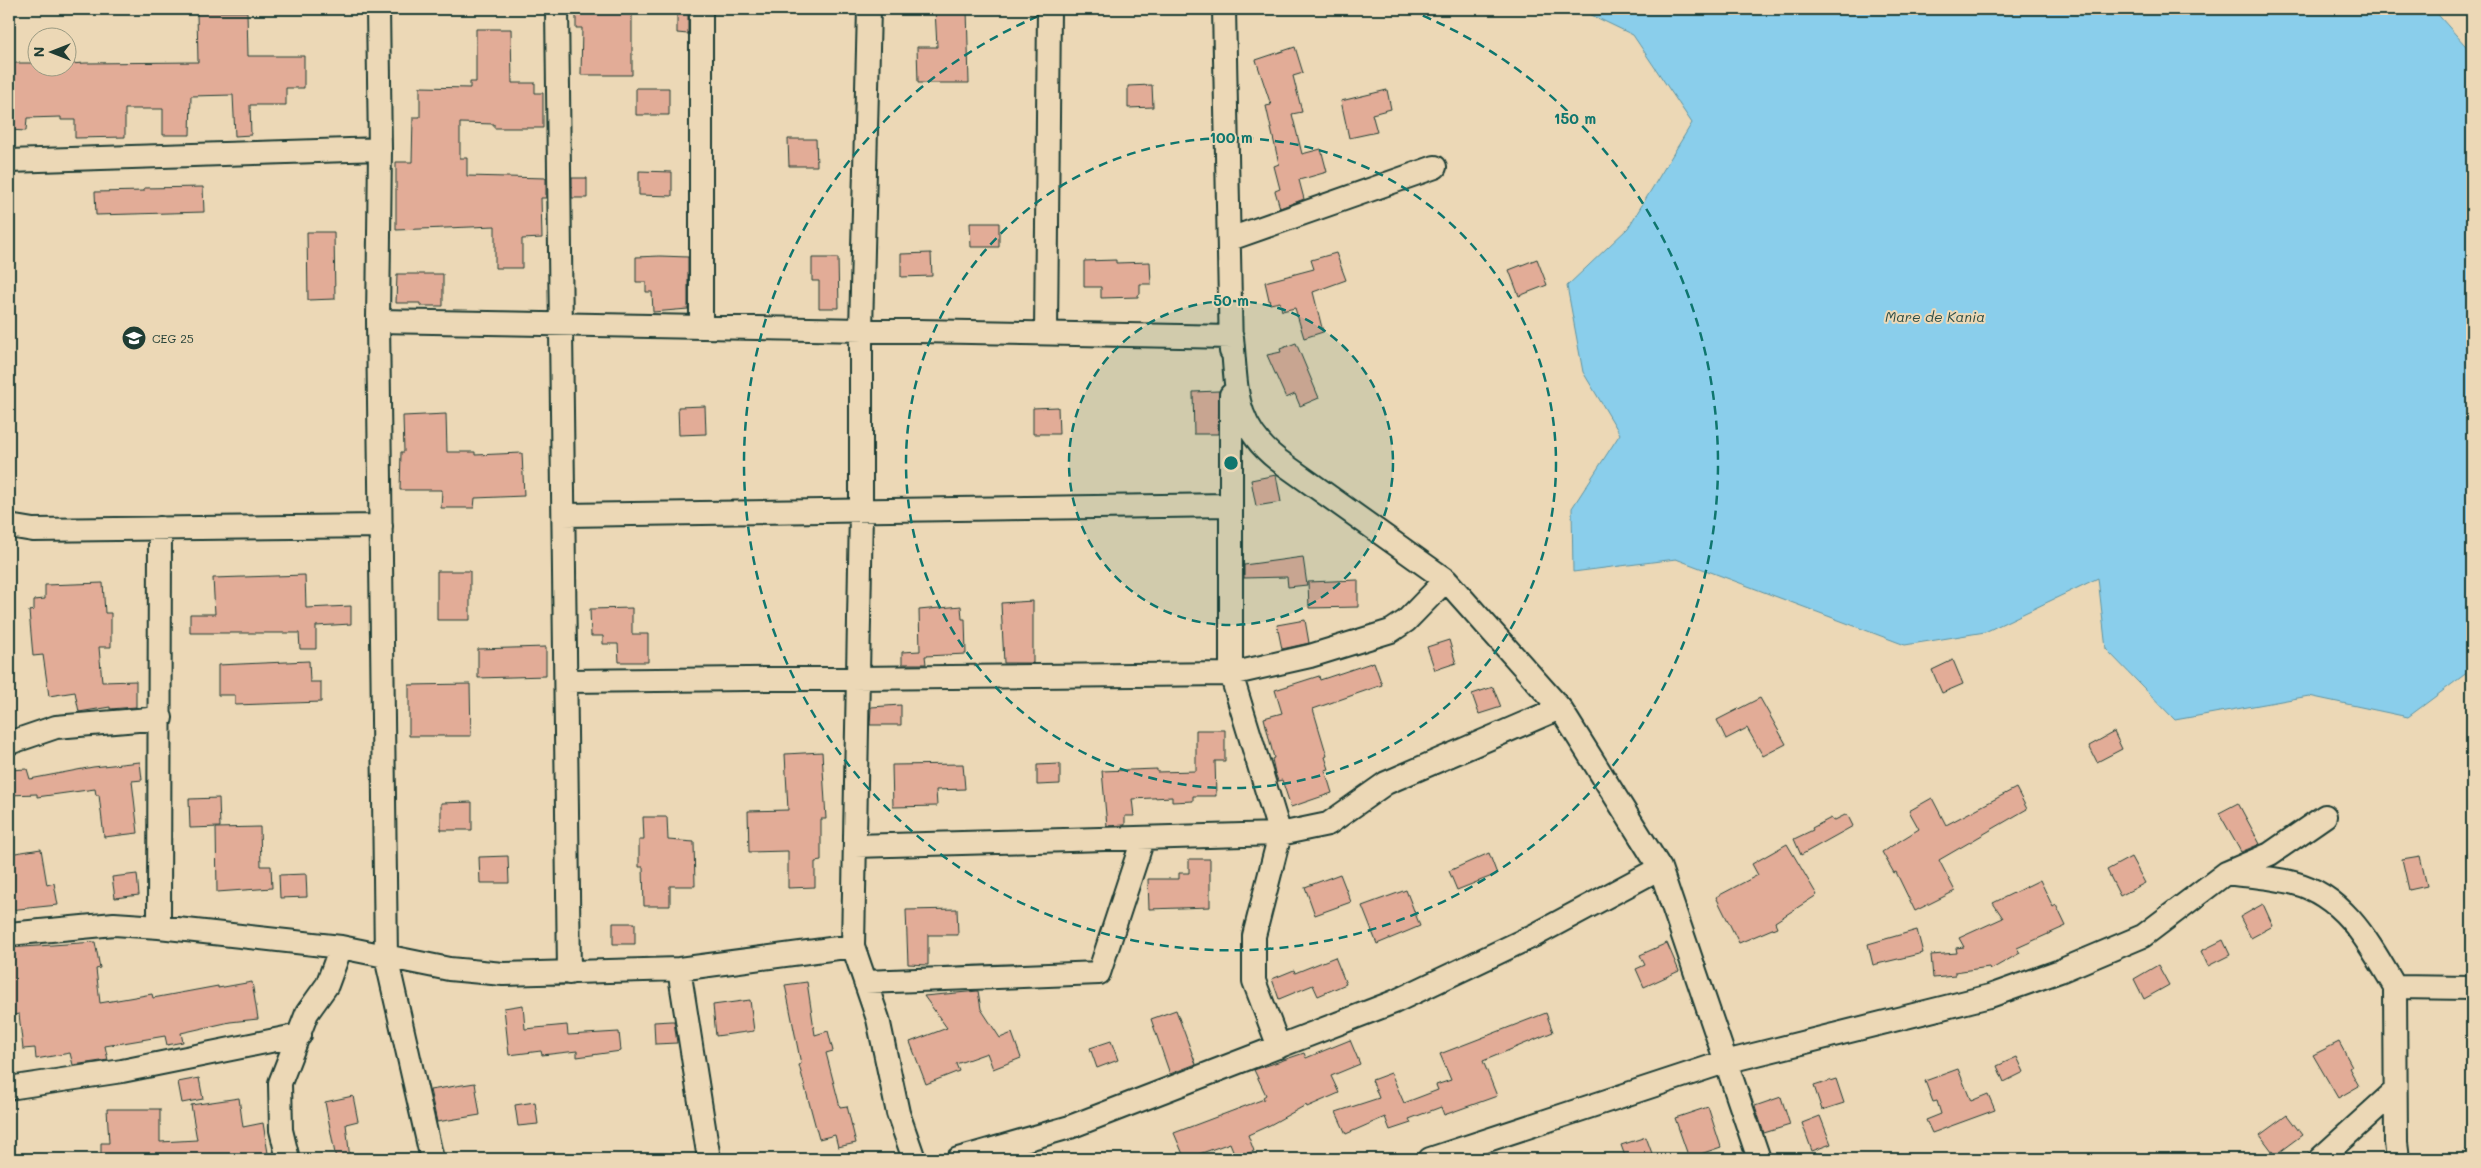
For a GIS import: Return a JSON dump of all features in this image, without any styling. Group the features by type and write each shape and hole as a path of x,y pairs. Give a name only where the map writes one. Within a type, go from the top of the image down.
{"street":[{"path":"378,9 380,149 378,321 386,957 432,1159"},
{"path":"557,9 569,974"},
{"path":"701,9 701,327"},
{"path":"869,9 861,330 861,511 853,946 878,1019 898,1113 914,1159"},
{"path":"1046,333 1049,9"},
{"path":"1224,9 1232,336 1229,505 1231,674 1280,834 1254,936 1254,981 1279,1047"},
{"path":"9,161 380,149"},
{"path":"1230,239 1435,167"},
{"path":"378,321 1232,336"},
{"path":"1232,336 1238,398 1248,430 1255,440 1278,460 1446,580 1560,708 1660,868 1759,1159"},
{"path":"564,515 1229,505"},
{"path":"9,526 33,530 381,526"},
{"path":"159,927 160,528"},
{"path":"566,681 1231,674 1310,656 1391,631 1406,621 1446,580"},
{"path":"855,846 1280,834 1328,824 1386,783 1560,708"},
{"path":"9,742 56,727 161,718"},
{"path":"1430,1159 1725,1062 1990,996 2060,971 2143,936 2226,873 2270,854 2325,816"},
{"path":"865,982 1099,974 1143,839"},
{"path":"958,1159 1070,1127 1394,1002 1535,934 1660,868"},
{"path":"2226,873 2295,883 2333,902 2361,931 2395,987 2395,1091 2398,1159"},
{"path":"9,934 114,924 159,927 341,947 449,968 503,974 569,974 679,969 853,946"},
{"path":"288,1159 281,1130 280,1083 307,1014 327,985 341,947"},
{"path":"679,969 709,1159"},
{"path":"2395,987 2472,988"},
{"path":"9,1088 122,1071 300,1035"},
{"path":"2320,1159 2395,1091"}],"water":[{"name":"Mare de Kania","path":"1579,9 2433,9 2472,53 2472,669 2408,717 2309,696 2175,720 2106,649 2098,578 1985,632 1905,645 1676,559 1573,572 1572,508 1620,434 1583,372 1567,286 1628,228 1692,123 1633,35"}],"building":[{"path":"576,9 632,9 632,75 581,75 582,28 576,28"},
{"path":"677,9 688,9 688,34 677,33"},
{"path":"935,9 967,9 969,83 918,83 917,47 937,47"},
{"path":"197,12 247,12 248,56 304,56 304,88 286,88 286,105 250,105 251,135 235,136 233,95 191,96 190,135 163,135 163,109 125,109 125,137 75,138 75,120 61,120 61,117 27,118 26,131 9,130 11,88 9,88 9,63 28,63 28,78 78,78 78,63 198,62"},
{"path":"476,29 511,29 512,83 535,83 535,93 543,93 543,128 494,128 494,124 460,123 460,158 467,158 467,176 546,178 546,198 541,198 542,238 522,239 522,268 495,268 495,226 396,230 396,162 412,162 413,117 420,117 420,87 470,88 470,82 476,82"},
{"path":"1295,47 1303,73 1293,76 1302,112 1292,114 1302,154 1321,149 1327,172 1299,180 1304,199 1280,208 1275,191 1280,189 1274,166 1279,164 1266,106 1271,105 1256,60"},
{"path":"1152,85 1153,107 1128,108 1128,86"},
{"path":"636,88 669,88 669,115 636,115"},
{"path":"1387,90 1391,109 1372,114 1377,132 1349,138 1341,101"},
{"path":"788,139 816,139 817,166 789,166"},
{"path":"639,171 672,172 672,196 639,195"},
{"path":"572,178 587,178 587,198 572,198"},
{"path":"203,187 204,212 96,215 95,192 144,191 144,188"},
{"path":"970,223 999,223 999,247 971,247"},
{"path":"307,232 334,232 335,299 308,300"},
{"path":"931,253 932,276 901,277 901,254"},
{"path":"1336,253 1346,280 1313,292 1323,332 1304,338 1295,308 1282,311 1280,302 1270,304 1265,282 1314,269 1311,260"},
{"path":"636,257 688,257 688,309 653,312 652,292 646,292 646,282 636,282"},
{"path":"812,258 838,258 839,308 819,308 819,281 812,281"},
{"path":"1537,259 1547,285 1519,296 1509,270"},
{"path":"1116,260 1116,263 1150,262 1151,284 1140,284 1140,294 1138,297 1101,298 1101,287 1084,287 1084,261"},
{"path":"397,274 443,274 443,306 420,306 420,303 396,303"},
{"path":"1296,343 1319,398 1300,406 1295,394 1286,398 1267,355 1281,352 1280,349"},
{"path":"1219,391 1218,434 1194,434 1193,392"},
{"path":"705,406 706,434 679,435 678,407"},
{"path":"1058,407 1059,434 1033,434 1033,408"},
{"path":"446,414 447,452 475,452 475,455 522,453 524,496 475,498 474,508 441,508 442,490 400,490 401,452 404,452 403,416"},
{"path":"1276,475 1281,502 1256,506 1251,480"},
{"path":"1303,557 1307,585 1288,587 1287,577 1244,578 1244,565"},
{"path":"437,571 470,571 470,620 437,620"},
{"path":"305,575 306,608 351,606 351,624 316,626 316,649 300,649 299,633 190,633 190,614 215,614 213,578"},
{"path":"1358,580 1358,607 1309,608 1308,582"},
{"path":"103,583 105,613 111,613 111,647 99,647 102,682 136,681 136,707 110,709 110,707 79,712 75,692 49,696 43,655 33,656 29,611 34,610 34,600 45,599 45,585"},
{"path":"1033,601 1033,663 1004,663 1001,603"},
{"path":"961,606 962,619 965,619 966,654 925,656 926,664 902,664 902,652 920,651 919,610"},
{"path":"632,608 632,634 648,634 648,662 619,662 618,644 603,644 603,636 591,636 590,609"},
{"path":"1305,620 1309,643 1282,649 1277,625"},
{"path":"1449,640 1456,663 1435,670 1427,647"},
{"path":"546,647 546,676 478,678 478,649"},
{"path":"1953,660 1963,684 1942,693 1932,670"},
{"path":"309,661 310,682 321,682 321,702 235,705 235,695 218,695 218,665"},
{"path":"1374,662 1382,685 1313,709 1327,756 1325,757 1329,769 1325,770 1332,793 1291,807 1282,780 1278,781 1275,773 1272,759 1274,758 1264,718 1282,713 1275,690 1319,676 1320,680"},
{"path":"470,684 471,736 409,736 409,685"},
{"path":"1493,687 1501,707 1479,714 1472,694"},
{"path":"1760,698 1786,744 1763,756 1747,728 1726,739 1717,720"},
{"path":"901,705 901,725 870,725 871,707"},
{"path":"1196,730 1225,730 1225,761 1215,761 1216,796 1193,796 1193,801 1172,802 1172,797 1132,799 1134,816 1125,816 1125,825 1107,826 1102,771 1157,769 1157,772 1196,771"},
{"path":"2114,732 2122,749 2097,762 2089,746"},
{"path":"822,752 826,819 821,819 821,861 815,862 815,887 788,888 788,851 749,852 748,811 788,810 785,754"},
{"path":"140,762 142,780 132,781 138,833 104,837 99,795 96,795 95,789 37,797 37,794 9,795 9,770 27,769 30,779 93,767"},
{"path":"963,764 965,789 936,790 937,806 893,807 892,765"},
{"path":"1060,764 1060,784 1037,785 1037,765"},
{"path":"2016,788 2027,809 1939,860 1955,891 1915,911 1896,872 1894,873 1882,852 1919,829 1909,811 1932,798 1946,825"},
{"path":"219,798 220,827 190,828 189,799"},
{"path":"472,802 472,830 441,830 441,803"},
{"path":"2238,803 2260,844 2241,852 2219,813"},
{"path":"1847,814 1853,826 1801,855 1794,839 1813,830 1812,828 1831,818 1833,821"},
{"path":"643,817 667,817 668,840 694,842 695,886 670,886 670,906 644,906 643,867 639,867 639,840 644,840"},
{"path":"260,827 261,866 271,866 272,888 217,892 216,828"},
{"path":"1787,844 1817,895 1775,922 1777,927 1739,943 1716,897 1758,875 1752,864"},
{"path":"41,849 47,885 54,883 58,905 9,910 9,854"},
{"path":"1489,853 1497,874 1457,890 1449,871"},
{"path":"508,856 509,883 480,883 479,857"},
{"path":"2420,856 2427,886 2409,890 2402,859"},
{"path":"2131,857 2145,883 2120,896 2107,870"},
{"path":"1189,859 1210,859 1210,907 1149,909 1148,879 1179,879 1179,873 1189,873"},
{"path":"137,874 139,895 115,898 112,877"},
{"path":"306,874 307,897 280,898 279,875"},
{"path":"1340,874 1351,902 1315,915 1305,887"},
{"path":"2040,880 2053,907 2056,905 2066,926 2017,948 2020,953 1990,970 1989,967 1955,972 1955,976 1933,978 1931,955 1957,953 1956,948 1964,947 1959,938 2003,918 1993,903"},
{"path":"1406,890 1420,926 1377,944 1362,906"},
{"path":"2263,904 2273,926 2251,938 2240,917"},
{"path":"957,909 958,935 928,935 928,965 908,964 906,910"},
{"path":"613,923 635,923 635,944 613,944"},
{"path":"1917,930 1923,953 1873,965 1868,944"},
{"path":"2223,940 2230,955 2208,966 2201,951"},
{"path":"95,942 100,968 96,969 100,1003 152,994 153,998 252,982 258,1019 230,1022 181,1033 183,1042 167,1045 165,1036 105,1046 108,1060 73,1065 70,1053 36,1059 35,1048 23,1049 19,1014 9,1016 9,948"},
{"path":"1667,943 1679,971 1644,987 1636,969 1645,965 1640,955"},
{"path":"1335,957 1346,984 1318,996 1313,985 1279,999 1272,979 1294,970 1295,973"},
{"path":"2158,965 2169,985 2144,999 2134,979"},
{"path":"807,982 815,1035 828,1031 833,1051 826,1053 840,1107 847,1106 856,1143 838,1147 835,1135 819,1139 799,1065 801,1064 785,985"},
{"path":"978,991 981,1009 1000,1038 1012,1033 1021,1058 993,1069 987,1053 956,1064 959,1071 926,1084 910,1042 947,1028 924,996"},
{"path":"750,1000 754,1031 716,1036 713,1005"},
{"path":"523,1005 525,1029 567,1025 568,1035 619,1032 621,1051 577,1057 577,1051 542,1055 541,1051 509,1055 504,1008"},
{"path":"1176,1010 1196,1064 1170,1074 1151,1019"},
{"path":"1546,1013 1553,1032 1483,1061 1497,1096 1444,1115 1441,1107 1409,1119 1411,1123 1390,1130 1385,1117 1346,1134 1336,1112 1379,1098 1372,1080 1391,1073 1404,1103 1438,1090 1436,1085 1451,1080 1440,1054"},
{"path":"674,1021 677,1043 655,1044 654,1022"},
{"path":"1350,1040 1360,1064 1331,1076 1339,1093 1307,1107 1306,1105 1248,1135 1254,1151 1236,1158 1230,1143 1185,1159 1174,1133 1264,1099 1263,1097 1266,1095 1254,1070 1304,1053 1306,1058"},
{"path":"1111,1041 1118,1060 1097,1068 1090,1048"},
{"path":"2339,1042 2352,1066 2349,1068 2359,1086 2338,1098 2313,1055"},
{"path":"2017,1057 2024,1072 2004,1082 1997,1066"},
{"path":"1958,1069 1971,1101 1988,1094 1995,1110 1932,1133 1926,1120 1941,1114 1937,1101 1933,1102 1925,1081"},
{"path":"199,1078 203,1099 182,1103 178,1082"},
{"path":"1836,1079 1844,1103 1822,1110 1814,1086"},
{"path":"475,1083 480,1115 437,1122 430,1090"},
{"path":"353,1096 358,1121 346,1124 350,1159 336,1159 325,1102"},
{"path":"1781,1097 1790,1125 1764,1133 1755,1106"},
{"path":"239,1098 243,1127 263,1123 268,1153 236,1158 213,1159 101,1159 101,1143 109,1143 107,1109 160,1109 160,1142 197,1140 191,1105"},
{"path":"535,1102 538,1124 518,1126 515,1105"},
{"path":"1708,1107 1721,1147 1689,1158 1675,1118"},
{"path":"2287,1115 2302,1135 2275,1155 2260,1135"},
{"path":"1820,1116 1831,1144 1812,1151 1802,1123"},
{"path":"1646,1137 1654,1159 1626,1159 1621,1145"}],"place":[{"name":"CEG 25","path":"134,338"}]}
